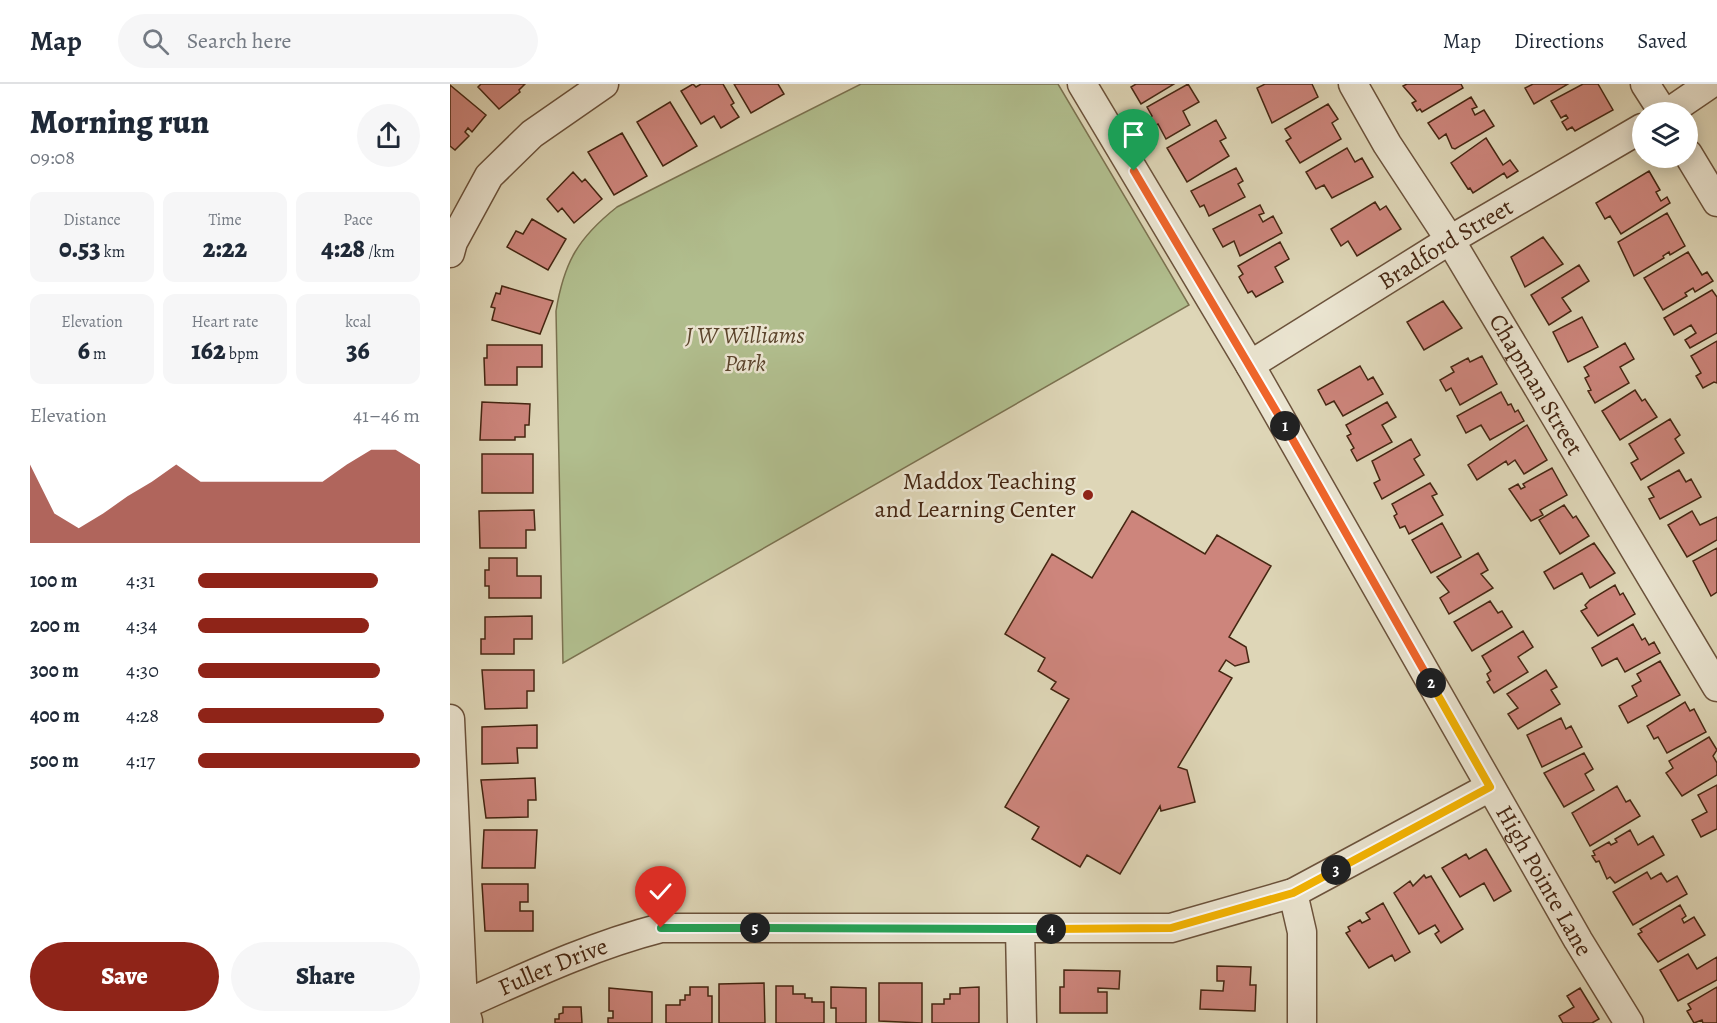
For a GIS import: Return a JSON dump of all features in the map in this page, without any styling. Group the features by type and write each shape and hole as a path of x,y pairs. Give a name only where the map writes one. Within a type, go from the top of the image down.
{"street":[{"path":"450,253 489,176 532,134 604,84"},
{"name":"High Pointe Lane","path":"1082,84 1250,365 1490,787 1629,1023"},
{"name":"Chapman Street","path":"1353,84 1388,144 1450,240 1717,687"},
{"path":"1645,84 1657,102"},
{"path":"1684,102 1710,84"},
{"name":"Bradford Street","path":"1250,365 1450,240 1632,134"},
{"path":"1696,168 1717,202"},
{"path":"450,719 461,1013"},
{"name":"Fuller Drive","path":"461,1013 576,955 621,938 661,928 1171,928 1293,893 1490,787"},
{"path":"1293,893 1302,932 1302,1023"},
{"path":"1020,929 1022,1023"}],"green space":[{"name":"J W Williams Park","path":"861,84 1058,84 1189,305 563,663 556,311 563,278 575,252 592,229 617,207"}],"building":[{"path":"481,84 525,84 519,90 520,92 499,109 478,87"},
{"path":"693,84 696,87 701,84 723,84 734,103 731,105 739,117 721,128 714,116 701,124 681,91"},
{"path":"734,84 778,84 784,94 751,113"},
{"path":"1136,84 1174,84 1141,104 1131,87"},
{"path":"1188,84 1199,102 1183,111 1190,125 1166,139 1158,124 1153,127 1148,118 1152,116 1147,107"},
{"path":"1265,84 1312,84 1318,97 1272,123 1257,88"},
{"path":"1407,84 1461,84 1463,88 1422,112 1420,109 1417,111 1412,103 1416,101 1403,86"},
{"path":"1533,84 1568,84 1534,104 1525,88"},
{"path":"1583,84 1598,84 1613,110 1575,131 1572,127 1567,130 1562,122 1568,118 1566,115 1561,118 1551,101"},
{"path":"450,85 486,115 472,132 468,128 465,132 469,136 455,150 450,146"},
{"path":"1471,97 1477,107 1472,109 1475,115 1484,110 1494,126 1455,149 1452,148 1446,134 1439,139 1428,123"},
{"path":"670,102 697,146 663,166 637,122"},
{"path":"1328,104 1338,119 1332,123 1341,139 1300,163 1286,141 1291,138 1285,129"},
{"path":"1216,120 1226,138 1220,141 1229,156 1187,182 1167,148"},
{"path":"622,133 647,176 614,195 588,152"},
{"path":"1486,138 1503,165 1510,160 1518,171 1507,178 1504,173 1473,193 1451,163"},
{"path":"1347,148 1355,162 1362,158 1373,177 1332,198 1324,185 1316,189 1306,172"},
{"path":"1236,168 1243,181 1238,184 1245,197 1209,216 1204,205 1200,207 1191,191"},
{"path":"1649,171 1660,190 1656,192 1661,201 1667,197 1670,203 1621,234 1610,216 1605,219 1596,203"},
{"path":"573,172 582,182 585,179 602,199 574,223 562,208 558,212 547,199"},
{"path":"1375,202 1380,210 1386,206 1401,229 1357,256 1348,241 1341,246 1331,229"},
{"path":"1260,205 1264,213 1259,215 1263,222 1273,216 1282,233 1240,256 1234,241 1223,247 1213,229"},
{"path":"1667,213 1685,246 1670,255 1669,252 1663,256 1664,258 1634,276 1618,242"},
{"path":"532,219 566,239 548,270 507,247 516,231 523,234"},
{"path":"1543,237 1563,264 1525,287 1511,257"},
{"path":"1280,242 1289,259 1275,267 1283,282 1256,297 1252,291 1248,293 1239,277 1243,274 1238,266"},
{"path":"1688,252 1702,275 1707,272 1713,281 1695,292 1693,288 1685,293 1687,296 1663,310 1644,278"},
{"path":"1579,265 1589,281 1562,298 1571,311 1549,325 1531,295"},
{"path":"502,286 553,301 540,334 492,320 495,308 491,307 496,293 500,294"},
{"path":"1712,290 1717,297 1717,333 1690,348 1685,340 1696,333 1691,325 1674,335 1664,318"},
{"path":"1443,301 1462,328 1424,350 1407,322"},
{"path":"1582,317 1598,347 1568,362 1553,332"},
{"path":"1717,341 1717,383 1714,382 1703,388 1696,376 1701,373 1691,356"},
{"path":"1625,343 1634,359 1620,367 1629,383 1595,403 1588,391 1591,390 1585,378 1589,376 1584,367"},
{"path":"487,345 542,345 542,367 517,367 517,385 485,385 484,358 487,358"},
{"path":"1482,356 1497,384 1460,405 1451,388 1446,391 1440,380 1454,372 1451,367 1468,358 1470,362"},
{"path":"1360,366 1368,380 1373,377 1383,394 1343,416 1334,401 1326,405 1318,390"},
{"path":"1635,390 1642,401 1645,399 1657,417 1620,440 1602,411"},
{"path":"1501,392 1508,405 1511,404 1515,412 1518,410 1524,421 1490,440 1481,425 1466,433 1457,416"},
{"path":"482,402 530,404 529,425 525,425 525,437 515,437 515,440 480,440"},
{"path":"1387,402 1396,417 1382,425 1392,442 1357,461 1351,450 1354,448 1347,436 1351,434 1346,425"},
{"path":"1670,419 1680,435 1675,439 1684,453 1641,480 1631,463 1638,459 1629,444"},
{"path":"1527,425 1547,460 1524,474 1515,460 1508,465 1506,461 1477,480 1468,465"},
{"path":"1411,439 1420,455 1414,459 1424,475 1382,499 1374,483 1380,480 1372,461"},
{"path":"482,454 533,454 533,493 482,493"},
{"path":"1552,468 1567,495 1540,510 1543,515 1531,521 1509,489 1518,484 1521,489 1525,487 1523,484"},
{"path":"1679,470 1686,482 1691,479 1701,497 1660,519 1649,499 1654,497 1648,487"},
{"path":"1430,483 1437,494 1432,496 1443,515 1409,534 1405,526 1400,528 1394,516 1397,514 1392,504"},
{"path":"1564,505 1573,518 1576,516 1589,536 1560,554 1539,520"},
{"path":"534,510 535,530 526,530 526,548 480,548 479,511"},
{"path":"1132,511 1205,554 1217,535 1271,566 1229,637 1246,647 1249,662 1235,666 1226,660 1219,671 1232,678 1178,767 1187,770 1195,802 1161,811 1160,806 1120,874 1087,855 1080,867 1032,839 1039,827 1005,807 1069,699 1051,689 1056,682 1038,671 1045,658 1005,634 1052,554 1092,578"},
{"path":"1692,511 1700,525 1717,517 1717,540 1687,557 1668,525"},
{"path":"1442,523 1461,557 1431,573 1412,540"},
{"path":"1594,543 1615,573 1590,588 1582,573 1554,589 1544,572"},
{"path":"1717,548 1717,592 1711,596 1693,561"},
{"path":"1478,553 1488,570 1481,574 1493,588 1449,614 1440,598 1449,592 1437,577"},
{"path":"489,558 517,558 517,576 541,576 541,598 489,598 489,586 485,586 485,570 489,570"},
{"path":"1615,585 1620,595 1623,593 1635,614 1598,636 1581,611 1587,608 1585,605 1590,600"},
{"path":"1490,601 1498,613 1502,611 1512,627 1472,651 1454,622"},
{"path":"532,616 532,639 514,639 514,654 481,654 481,639 485,639 485,617"},
{"path":"1633,624 1642,640 1645,638 1649,645 1654,642 1660,653 1625,672 1617,658 1602,666 1592,648"},
{"path":"1523,631 1533,647 1518,657 1528,672 1494,693 1487,682 1490,680 1487,674 1491,671 1482,656"},
{"path":"1660,661 1680,695 1628,723 1619,706 1637,696 1632,686 1641,681 1637,674"},
{"path":"482,670 534,670 534,691 527,691 527,708 485,709"},
{"path":"1546,670 1557,687 1551,690 1560,704 1518,729 1508,714 1518,708 1507,694"},
{"path":"1685,702 1690,711 1694,709 1706,732 1667,753 1658,737 1654,739 1647,726"},
{"path":"1561,718 1566,729 1571,726 1582,747 1542,767 1527,735"},
{"path":"537,725 537,748 517,748 518,763 482,764 482,727"},
{"path":"1709,737 1717,750 1713,756 1717,763 1717,775 1682,796 1666,773 1673,768 1669,761"},
{"path":"1584,753 1593,769 1585,774 1594,790 1564,807 1544,773"},
{"path":"535,778 536,800 528,800 528,817 486,818 481,780"},
{"path":"1717,785 1717,829 1701,837 1692,820 1707,812 1698,795"},
{"path":"1617,786 1626,802 1630,800 1640,816 1590,846 1572,813"},
{"path":"484,830 537,830 535,868 482,868"},
{"path":"1630,830 1638,845 1653,836 1664,855 1615,883 1610,877 1607,879 1599,861 1596,862 1592,856 1595,855 1593,851 1609,842 1611,845 1617,842 1615,839"},
{"path":"1486,849 1511,891 1494,901 1484,883 1460,897 1442,868 1466,854 1469,859"},
{"path":"1647,872 1651,879 1661,873 1667,882 1677,876 1687,894 1633,925 1613,892"},
{"path":"1424,875 1426,878 1431,876 1463,929 1441,943 1435,934 1439,931 1435,925 1419,934 1394,893 1410,881 1413,886"},
{"path":"482,884 528,884 528,902 520,902 520,911 533,911 533,931 485,931"},
{"path":"1383,903 1410,952 1395,961 1392,955 1369,968 1346,933 1350,931 1348,927 1360,920 1362,923 1370,919 1366,913"},
{"path":"1680,905 1686,916 1682,919 1684,923 1694,917 1705,935 1658,962 1638,934 1642,932 1640,929"},
{"path":"1688,954 1697,969 1717,957 1717,980 1678,1001 1660,970"},
{"path":"1217,966 1251,967 1250,985 1256,985 1255,1011 1200,1009 1201,990 1223,991 1224,981 1217,981"},
{"path":"1064,970 1120,971 1119,989 1098,988 1098,992 1107,992 1107,1013 1060,1013 1060,987 1064,987"},
{"path":"764,983 765,1023 719,1023 719,984"},
{"path":"879,983 922,983 922,1023 879,1021"},
{"path":"776,986 793,986 793,994 805,994 805,998 812,998 812,1002 824,1002 824,1023 776,1023"},
{"path":"690,987 708,987 708,996 712,996 712,1023 666,1023 666,1005 680,1005 680,1000 685,1000 685,995 690,995"},
{"path":"831,987 866,988 866,1023 836,1023 836,1008 831,1008"},
{"path":"979,987 979,1023 932,1023 932,1004 944,1004 944,999 950,999 950,994 960,994 960,988"},
{"path":"1717,987 1717,1023 1703,1023 1702,1020 1694,1023 1687,1011 1691,1009 1688,1004"},
{"path":"609,988 652,992 652,1023 608,1023 608,1018 613,1018 613,1011 609,1011"},
{"path":"1580,988 1599,1019 1592,1023 1563,1023 1559,1016 1574,1007 1567,996"},
{"path":"563,1007 581,1007 582,1023 555,1023 555,1019 559,1019 559,1014 563,1013"}],"place":[{"name":"Maddox Teaching and Learning Center","path":"1088,495"}],"route":[{"path":"661,928 1171,928 1293,893 1490,787 1250,365 1134,171"}]}
